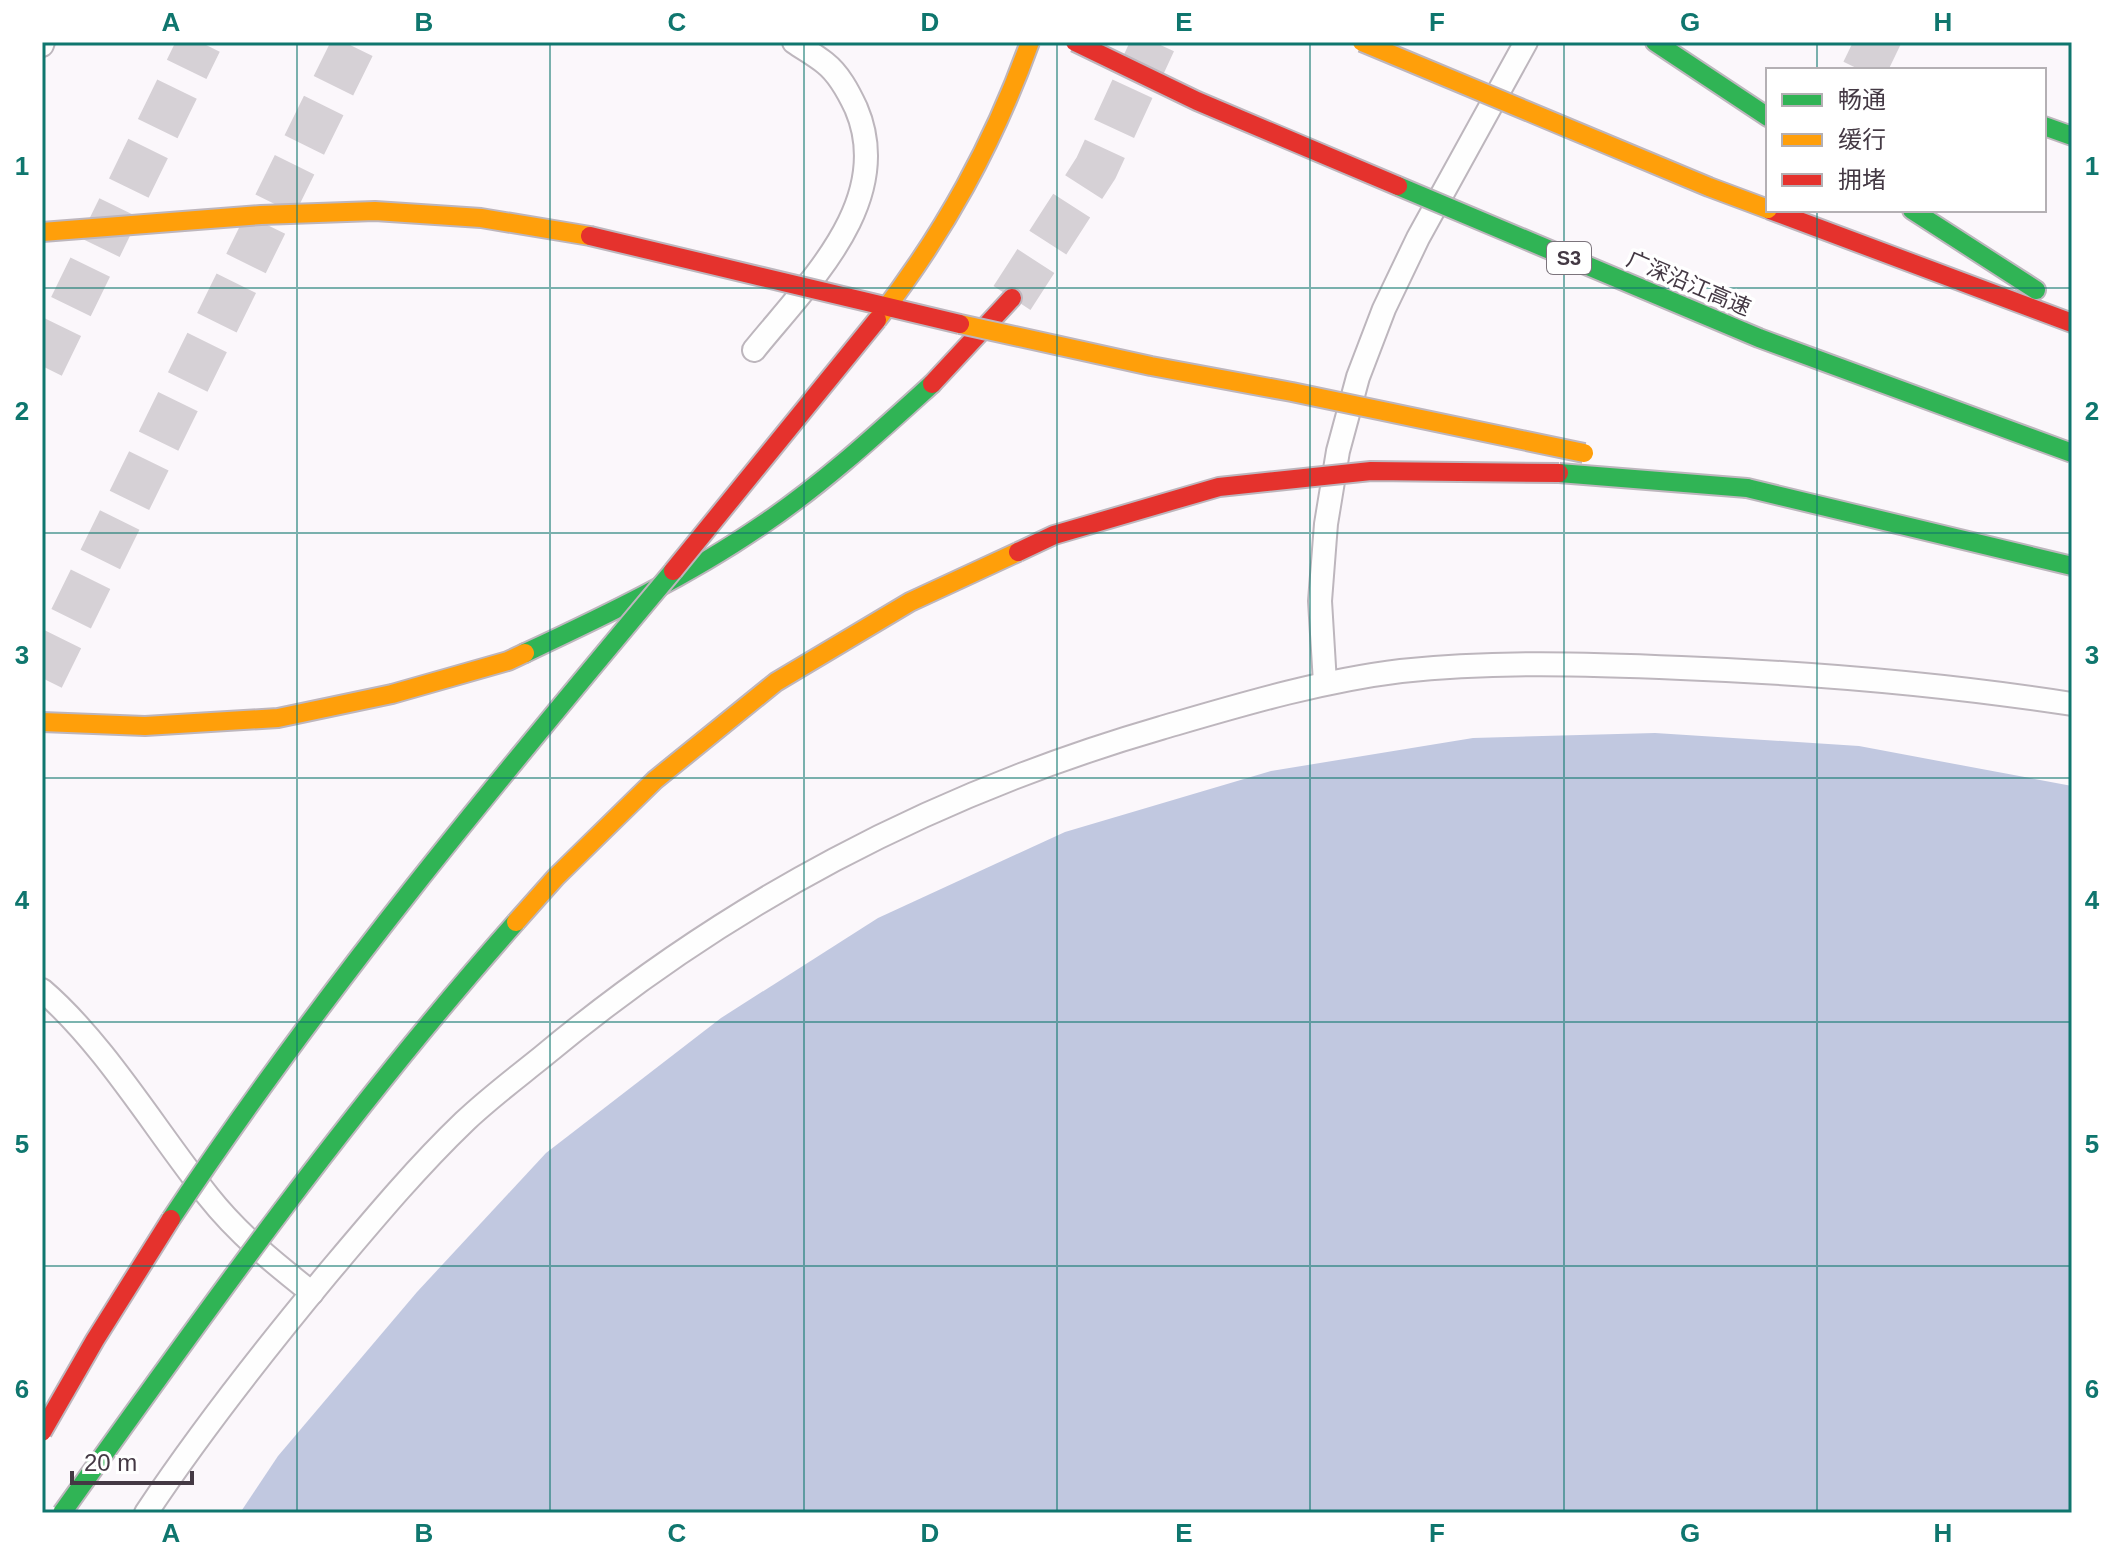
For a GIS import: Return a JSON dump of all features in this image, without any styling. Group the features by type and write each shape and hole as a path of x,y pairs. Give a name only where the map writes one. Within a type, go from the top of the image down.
{"highway":[{"path":"42,1432 90,1345 223,1138 375,935 529,743 889,308 966,191 1016,90 1030,42"},
{"name":"广深沿江高速","path":"1075,42 1197,101 1759,338 2072,453"},
{"path":"1362,42 1766,209"},
{"path":"1655,42 1766,116"},
{"path":"2046,127 2072,136"},
{"path":"42,232 261,215 375,211 481,218 590,236 1064,347 1747,488 2072,566"},
{"path":"1774,212 2072,323"},
{"path":"1915,212 2072,313"},
{"path":"42,722 145,726 278,718 392,694 508,661 630,604 763,525 855,453 937,379 1012,298"},
{"path":"62,1513 150,1389 330,1148 453,993 556,877 655,780 789,674 910,602 1054,535 1219,487 1371,471 1537,471 1747,488"}],"lane":[{"path":"754,350 829,256 850,221 862,189 867,157 861,121 847,89 826,64 794,42"},
{"path":"1325,683 1320,601 1326,524 1338,451 1358,377 1384,309 1418,238 1526,42"},
{"path":"146,1513 262,1355 312,1293 374,1218 465,1121 598,1010 719,924 861,844 996,782 1126,738 1325,683 1399,671 1475,665 1581,664 1844,676 1983,690 2072,704"},
{"path":"42,990 94,1045 235,1228 312,1293"}],"water":[{"path":"1655,733 1859,746 2072,786 2072,1513 240,1513 278,1456 417,1292 546,1153 721,1018 878,918 1065,832 1271,771 1473,738"}],"tunnel":[{"path":"42,366 200,42"},
{"path":"42,678 355,42"},
{"path":"1012,298 1096,168 1154,42"},
{"path":"1853,42 1907,68"}],"traffic: fast":[{"path":"1655,42 1766,116"},
{"path":"2046,127 2072,136"},
{"path":"1398,186 1759,338 2072,453"},
{"path":"1915,212 2036,290"},
{"path":"525,653 646,594 734,544 828,475 932,384"},
{"path":"1559,473 1747,488"},
{"path":"1747,488 2072,566"},
{"path":"171,1219 350,969 477,808 673,571"},
{"path":"62,1513 225,1286 338,1137 516,922"}],"traffic: slow":[{"path":"877,320 924,254 965,187 1000,117 1030,42"},
{"path":"1362,42 1766,208"},
{"path":"42,232 261,215 375,211 481,218 590,236"},
{"path":"960,324 1151,366 1584,453"},
{"path":"516,922 556,877 655,780 776,682 910,602 1018,552"},
{"path":"42,722 145,726 278,718 392,694 508,661 525,653"}],"traffic: jam":[{"path":"1075,42 1197,101 1398,186"},
{"path":"1775,212 2072,323"},
{"path":"590,236 960,324"},
{"path":"932,384 1012,298"},
{"path":"673,571 877,320"},
{"path":"1018,552 1054,535 1219,487 1371,471 1559,473"},
{"path":"42,1432 171,1219"}]}
